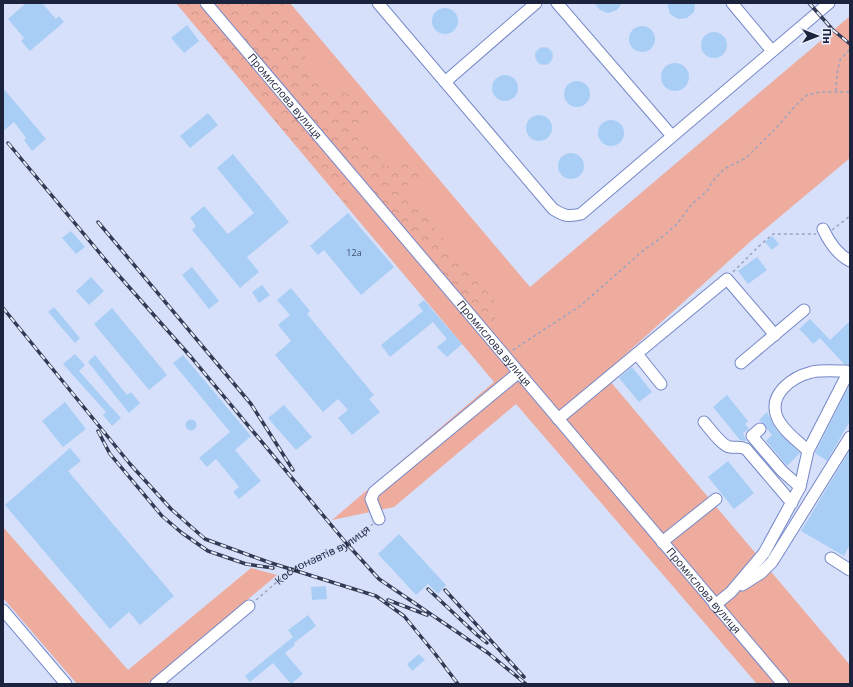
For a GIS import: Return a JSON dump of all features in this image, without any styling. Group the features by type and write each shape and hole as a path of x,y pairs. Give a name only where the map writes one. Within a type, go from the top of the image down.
{"street":[{"name":"Промислова вулиця","path":"206,3 783,684"},
{"path":"378,3 553,209 563,216 581,214 828,3"},
{"path":"445,82 536,3"},
{"path":"556,3 672,136"},
{"path":"732,3 772,51"},
{"path":"825,232 837,250 850,261"},
{"path":"558,419 727,279 775,335"},
{"path":"741,363 804,310"},
{"path":"636,354 661,384"},
{"path":"731,592 764,553 792,503 800,487 808,451 847,375 846,371 812,372 796,378 784,387 777,395 774,404 777,417 786,429 808,451"},
{"name":"Космонавтів вулиця","path":"379,519 371,499 374,492 518,372"},
{"path":"704,422 723,443 730,447 740,446 746,449 792,503"},
{"path":"760,429 752,436 782,471 800,487"},
{"path":"715,605 731,592 761,573 772,562 850,437"},
{"path":"662,542 716,499"},
{"path":"831,558 850,570"},
{"path":"156,684 248,606"},
{"path":"3,610 66,684"}],"path":[{"path":"836,91 840,60 850,49"},
{"path":"504,356 580,306 644,250 661,238 677,224 692,204 707,191 713,180 724,169 746,158 807,95 820,92 850,92"},
{"path":"727,279 773,234 825,232 850,216"},
{"name":"Космонавтів вулиця","path":"248,606 292,570 347,544 379,519"}],"green space":[{"path":"176,3 290,3 530,287 850,16 850,158 752,240 604,374 850,665 850,684 757,684 516,404 394,507 332,520 494,382"},
{"path":"176,3 200,3 345,174 348,207"},
{"path":"214,3 282,3 315,45 303,60 325,86 367,101 370,112 354,128 386,167 407,152 423,175 402,188 501,309 489,329"},
{"path":"3,527 128,670 251,568 277,575 147,684 77,684 3,598"}],"building":[{"path":"26,3 42,3 56,19 59,16 64,22 30,51 21,41 24,38 8,19"},
{"path":"594,3 622,3 617,10 608,13 600,10"},
{"path":"667,3 694,3 694,12 687,18 678,19 670,14"},
{"path":"445,8 454,12 458,21 454,30 445,34 436,30 432,21 436,12"},
{"path":"187,25 199,41 184,53 171,38"},
{"path":"642,26 651,30 655,39 651,48 642,52 633,48 629,39 633,30"},
{"path":"714,32 723,36 727,45 723,54 714,58 705,54 701,45 705,36"},
{"path":"544,47 550,50 553,56 550,62 544,65 538,62 535,56 538,50"},
{"path":"675,63 685,67 689,77 685,87 675,91 665,87 661,77 665,67"},
{"path":"505,75 514,79 518,88 514,97 505,101 496,97 492,88 496,79"},
{"path":"577,81 586,85 590,94 586,103 577,107 568,103 564,94 568,85"},
{"path":"3,88 46,139 32,151 24,140 26,138 14,122 3,131"},
{"path":"208,113 218,125 190,148 180,136"},
{"path":"539,115 548,119 552,128 548,137 539,141 530,137 526,128 530,119"},
{"path":"611,120 620,124 624,133 620,142 611,146 602,142 598,133 602,124"},
{"path":"571,153 580,157 584,166 580,175 571,179 562,175 558,166 562,157"},
{"path":"233,154 289,222 247,257 259,272 240,288 192,230 196,226 190,218 204,206 228,234 254,213 217,168"},
{"path":"348,213 394,267 361,295 324,250 318,255 310,246"},
{"path":"71,231 85,247 76,254 62,238"},
{"path":"772,236 779,244 772,250 765,242"},
{"path":"757,257 767,270 748,284 738,271"},
{"path":"192,267 219,301 209,309 182,275"},
{"path":"91,277 104,291 89,305 76,291"},
{"path":"262,285 270,295 259,303 252,292"},
{"path":"291,288 310,311 307,314 374,395 369,399 380,412 352,435 338,418 348,410 338,399 323,412 275,355 291,341 278,325 290,315 277,300"},
{"path":"424,300 462,344 447,357 437,347 447,339 433,322 390,357 381,345 423,311 418,305"},
{"path":"54,307 80,338 75,343 48,312"},
{"path":"112,308 167,375 149,390 94,324"},
{"path":"810,319 830,340 850,321 850,365 844,364 820,338 813,344 799,329"},
{"path":"75,354 85,365 79,371 121,418 112,426 103,415 106,412 63,364"},
{"path":"95,355 127,395 131,392 140,403 129,413 88,362"},
{"path":"183,355 251,436 235,450 261,481 239,499 233,492 239,487 216,459 207,467 199,458 230,432 173,363"},
{"path":"632,367 652,392 639,402 619,378"},
{"path":"850,384 850,421 827,461 815,453"},
{"path":"727,395 748,421 745,424 749,429 743,433 746,440 745,441 740,440 713,407"},
{"path":"65,402 86,429 63,447 42,421"},
{"path":"284,405 312,437 296,450 268,418"},
{"path":"767,412 777,431 800,453 787,466 766,441 772,435 765,425 759,420"},
{"path":"191,419 195,421 197,425 195,429 191,431 187,429 185,425 187,421"},
{"path":"70,448 81,461 68,471 174,596 140,625 129,612 110,629 5,505"},
{"path":"850,450 850,544 844,556 801,531"},
{"path":"728,461 754,493 734,509 708,477"},
{"path":"399,534 446,585 438,594 428,584 416,595 378,554"},
{"path":"326,586 327,599 312,600 311,587"},
{"path":"308,615 316,626 294,643 295,645 285,653 303,674 291,684 273,663 250,682 245,676 293,637 288,630"},
{"path":"419,654 425,660 412,671 407,664"}],"railway":[{"path":"809,3 833,30 850,44"},
{"path":"8,143 113,269 191,357 347,544 379,579 488,653 526,684"},
{"path":"98,222 251,404 293,470"},
{"path":"3,308 130,464 171,509 205,539 268,562 376,596 404,616 458,684"},
{"path":"98,431 110,454 162,516 182,533 208,551 246,564 273,568"},
{"path":"428,589 487,643"},
{"path":"445,590 524,677"},
{"path":"388,600 427,615"}]}
